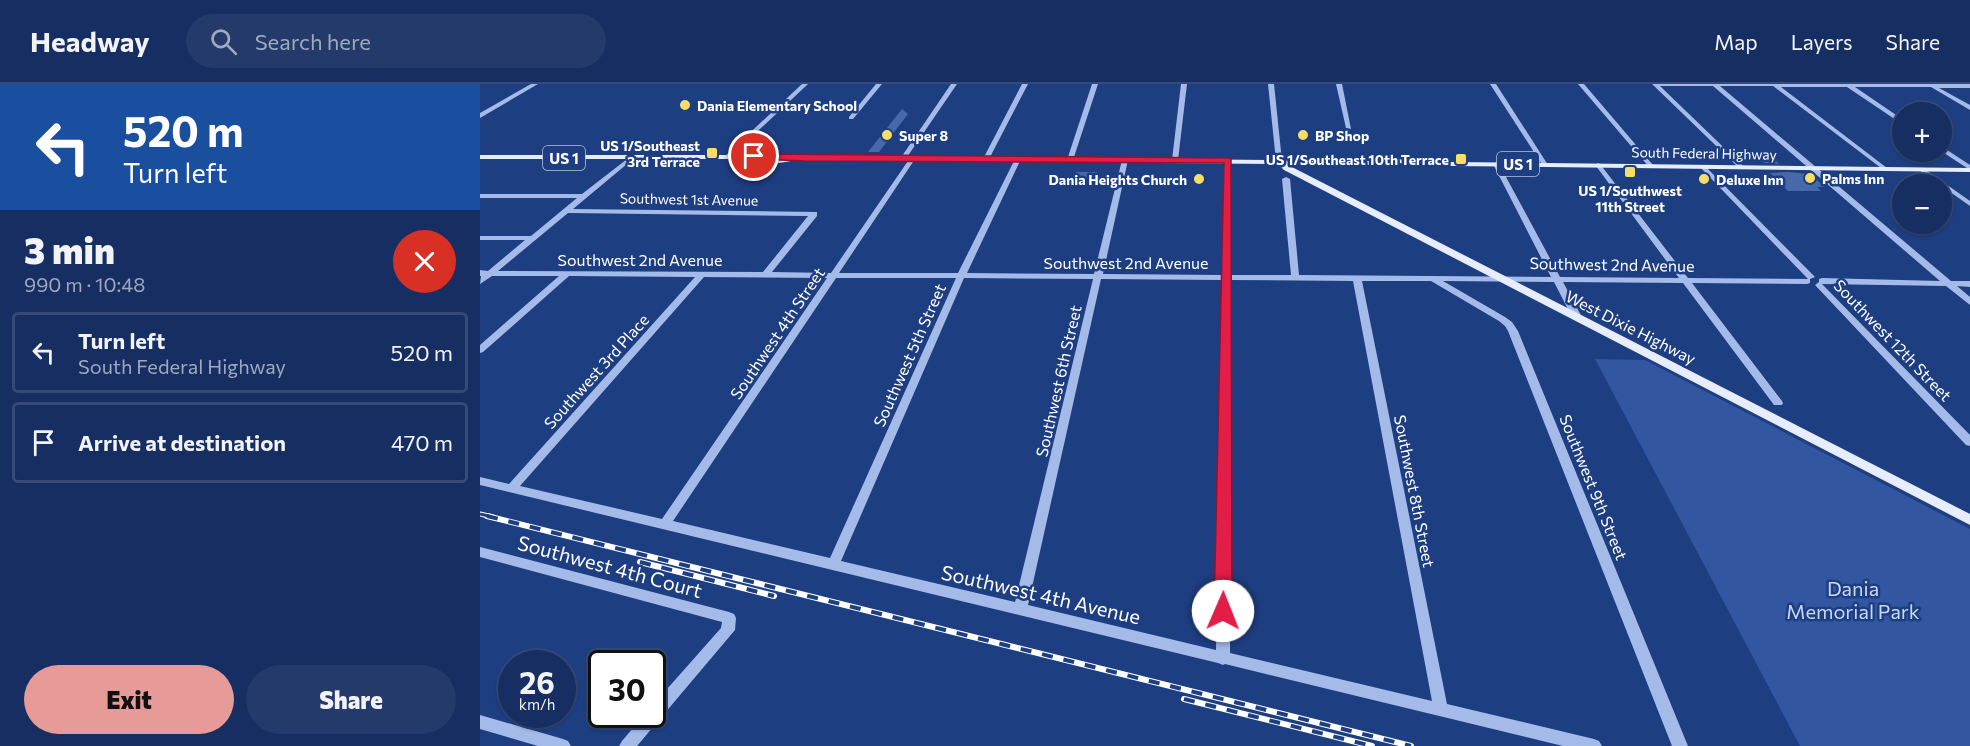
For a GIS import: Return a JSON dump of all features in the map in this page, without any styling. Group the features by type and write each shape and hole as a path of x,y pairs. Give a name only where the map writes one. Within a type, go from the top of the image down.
{"main road":[{"name":"South Federal Highway","path":"480,157 737,158 769,161 797,158 1228,160 1401,165 1970,169"},
{"name":"West Dixie Highway","path":"1279,161 1287,168 1578,319 1970,519"}],"street":[{"path":"480,116 535,84"},
{"path":"726,158 805,84"},
{"path":"851,117 879,84"},
{"name":"Southwest 4th Street","path":"666,523 835,275 954,84"},
{"path":"986,159 1025,84"},
{"path":"1070,160 1095,84"},
{"path":"1175,160 1184,84"},
{"path":"1271,84 1279,161"},
{"path":"1339,84 1349,128"},
{"path":"1493,84 1545,165"},
{"path":"1581,84 1651,166"},
{"path":"1655,84 1741,167"},
{"path":"1660,84 1970,86"},
{"path":"1715,85 1970,302"},
{"path":"1775,85 1885,169"},
{"path":"1848,85 1892,115"},
{"path":"1930,85 1970,108"},
{"path":"1952,156 1970,169"},
{"path":"480,281 631,158"},
{"name":"Southwest 5th Street","path":"832,566 961,276 1018,159"},
{"name":"Southwest 6th Street","path":"1020,609 1125,160"},
{"path":"1223,659 1228,160"},
{"path":"1496,164 1578,319"},
{"path":"1598,165 1778,403"},
{"name":"Southwest 12th Street","path":"1703,166 1970,442"},
{"path":"1921,169 1970,204"},
{"path":"1286,179 1295,278"},
{"path":"480,196 582,196"},
{"name":"Southwest 1st Avenue","path":"564,211 814,214 765,275"},
{"path":"480,238 532,238"},
{"name":"Southwest 2nd Avenue","path":"480,273 1557,278 1970,284"},
{"path":"480,350 566,274"},
{"name":"Southwest 3rd Place","path":"512,488 702,274"},
{"name":"Southwest 8th Street","path":"1357,278 1441,710"},
{"name":"Southwest 9th Street","path":"1431,278 1502,319 1513,331 1680,746"},
{"name":"Southwest 4th Avenue","path":"480,481 666,523 832,566 1594,746"},
{"name":"Southwest 4th Court","path":"480,552 729,618 728,630 627,746"},
{"path":"480,722 562,746"}],"green space":[{"name":"Dania Memorial Park","path":"1595,359 1645,360 1970,529 1970,746 1800,746"}],"building":[{"name":"Super 8","path":"902,109 908,114 879,152 868,152"},
{"path":"1752,152 1767,152 1779,164 1764,163"},
{"path":"1076,172 1097,172 1095,182 1072,181"},
{"path":"1770,173 1810,174 1825,187 1817,187 1821,191 1788,191"}],"railway":[{"path":"480,514 493,517"},
{"path":"487,516 1411,746"},
{"path":"640,562 774,596"},
{"path":"1184,699 1372,746"}],"place":[{"name":"Dania Elementary School","path":"685,105"},
{"name":"Super 8","path":"887,135"},
{"name":"BP Shop","path":"1303,135"},
{"name":"US 1/Southeast 3rd Terrace","path":"712,153"},
{"name":"US 1/Southeast 10th Terrace","path":"1461,159"},
{"name":"US 1/Southwest 11th Street","path":"1630,172"},
{"name":"Palms Inn","path":"1810,178"},
{"name":"Dania Heights Church","path":"1199,179"},
{"name":"Deluxe Inn","path":"1704,179"}],"route":[{"path":"754,156 805,159 1228,160 1223,611"}]}
